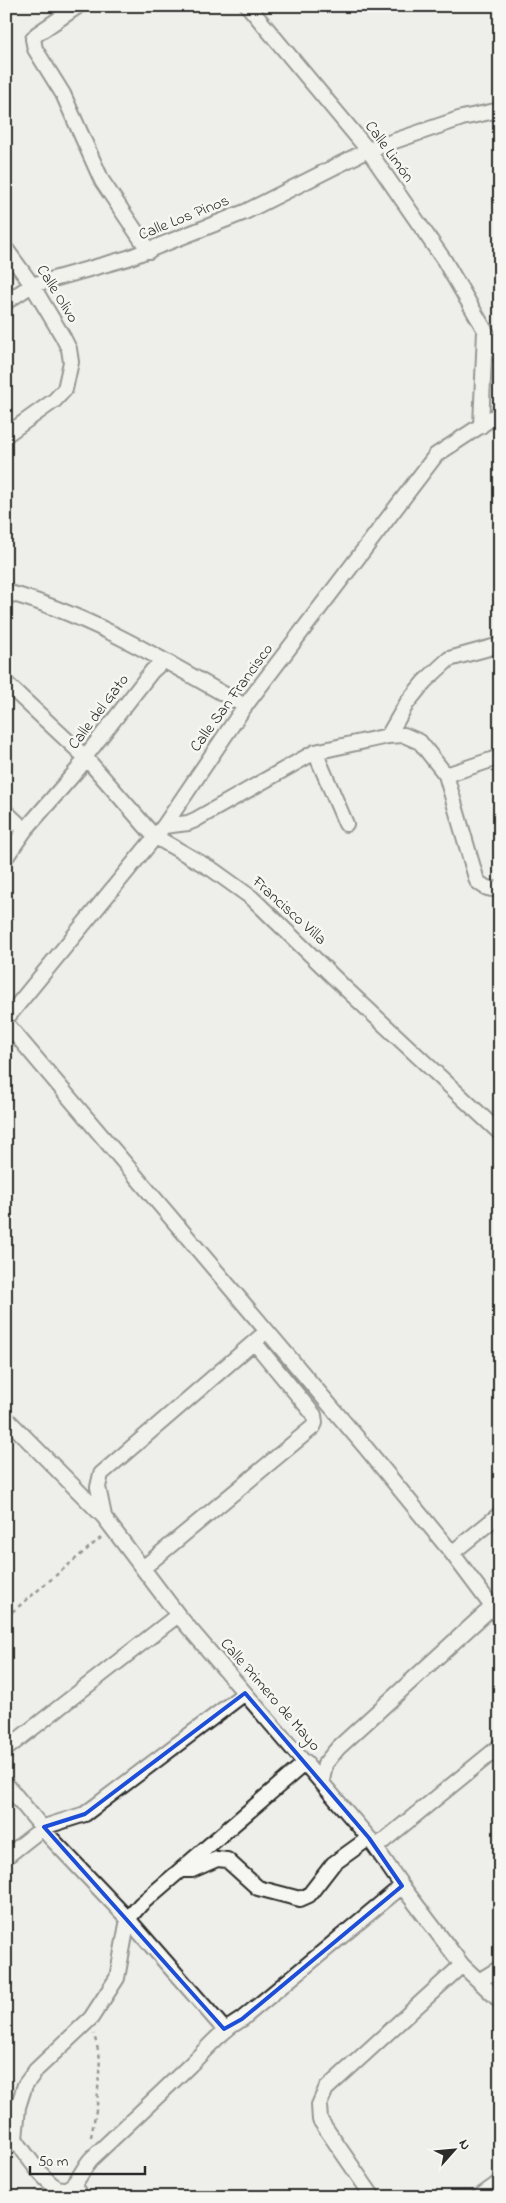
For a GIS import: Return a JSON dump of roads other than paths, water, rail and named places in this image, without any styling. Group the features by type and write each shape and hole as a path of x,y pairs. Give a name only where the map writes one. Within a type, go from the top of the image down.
{"street":[{"path":"78,6 37,34 33,39 35,49 63,94 102,180 149,251"},
{"name":"Calle Limón","path":"248,6 368,150 444,260 500,356"},
{"name":"Calle Los Pinos","path":"6,302 32,285 149,251 244,212 368,150 462,118 500,110"},
{"name":"Calle Olivo","path":"6,249 32,285 63,337 69,349 71,362 65,389 55,400 6,435"},
{"path":"481,426 485,330"},
{"name":"Calle San Francisco","path":"6,1019 159,831 245,706 436,455 500,413"},
{"path":"6,592 42,602 164,660 245,706"},
{"path":"388,736 407,703 424,682 449,659 500,645"},
{"name":"Calle del Gato","path":"6,857 25,830 79,768 85,757 152,671 164,660"},
{"name":"Francisco Villa","path":"6,683 85,757 159,831 252,898 500,1133"},
{"path":"159,831 195,820 314,752 388,736 404,735 420,742 446,775 477,881 485,888 492,890 500,888"},
{"path":"314,752 346,824"},
{"path":"446,775 500,757"},
{"path":"6,812 25,830"},
{"path":"6,1023 452,1553 496,1612 338,1748 325,1764 322,1781"},
{"path":"108,1522 98,1487 101,1474 266,1331"},
{"path":"143,1568 313,1427 315,1423 314,1415 254,1342"},
{"name":"Calle Primero de Mayo","path":"6,1418 108,1522 178,1615 373,1842 402,1886 462,1965 500,2001"},
{"path":"452,1553 500,1514"},
{"path":"6,1749 178,1615"},
{"path":"6,1857 44,1827 85,1814 245,1693"},
{"path":"180,1870 192,1870 217,1859 227,1860 258,1888 300,1899 309,1895 333,1864 373,1842 500,1746"},
{"path":"306,1762 141,1904 128,1919 117,1978 90,2018 36,2070 25,2085 11,2143 56,2188 64,2189 73,2186 87,2163 193,2062 224,2029 242,2019 402,1886"},
{"path":"6,1784 44,1827 50,1837 128,1919 224,2029"},
{"path":"373,2197 320,2120 319,2105 326,2089 462,1965"},
{"path":"479,1981 500,1968"},
{"path":"479,2197 500,2182"},
{"path":"73,2186 82,2197"}]}
